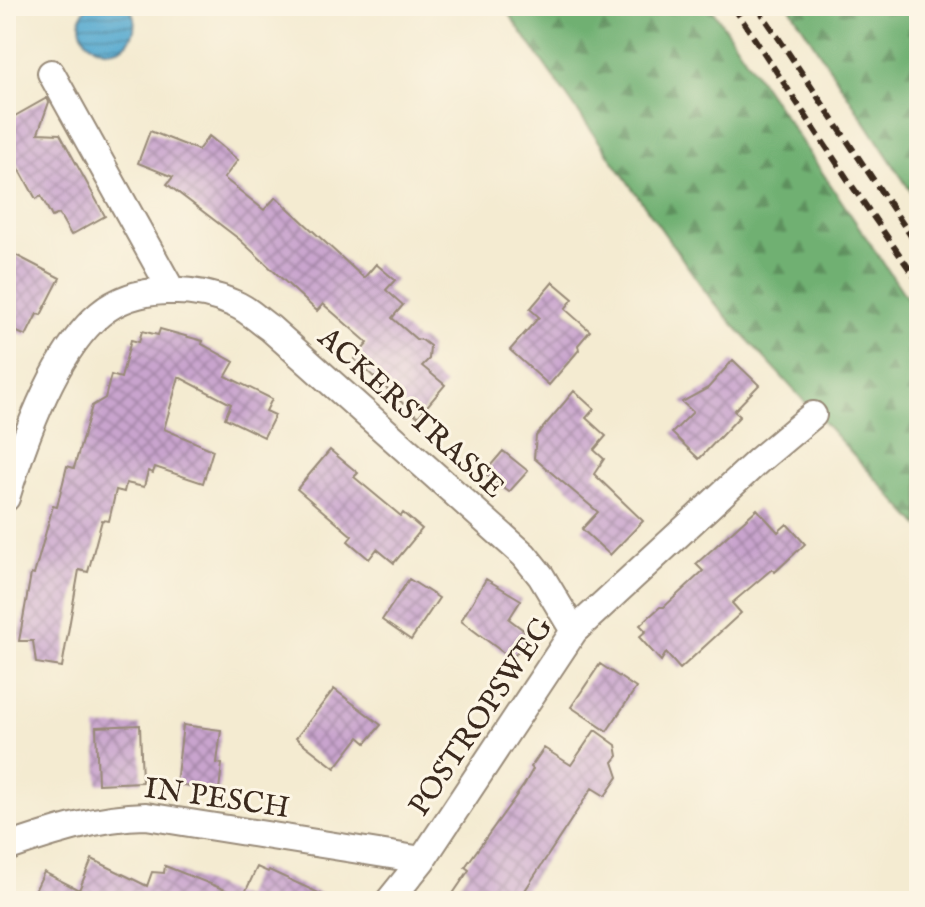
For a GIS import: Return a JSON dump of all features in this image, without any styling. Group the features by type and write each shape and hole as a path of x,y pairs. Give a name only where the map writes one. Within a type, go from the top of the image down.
{"street":[{"path":"51,73 172,291"},
{"name":"ACKERSTRASSE","path":"6,498 21,449 74,343 101,313 128,298 149,292 203,294 237,304 270,328 524,555 541,576 574,631"},
{"name":"POSTROPSWEG","path":"389,901 422,860 574,631 758,461 813,415"},
{"name":"IN PESCH","path":"6,848 89,821 118,816 146,816 422,860"}],"green space":[{"path":"503,6 710,6 919,316 919,526 713,302"},
{"path":"789,6 919,6 919,204"}],"water":[{"path":"87,6 128,6 135,23 128,42 118,49 107,50 87,41 81,31 81,19"}],"building":[{"path":"47,98 49,102 38,133 60,134 105,216 71,235 59,214 52,217 41,196 36,199 6,145 6,121"},
{"path":"150,131 198,150 209,136 238,160 224,178 264,210 276,197 364,278 376,264 395,280 386,290 403,305 392,318 416,339 430,346 429,359 422,366 445,385 418,417 354,359 368,343 323,304 317,311 239,239 167,184 173,177 138,163"},
{"path":"6,250 60,278 26,336 6,327"},
{"path":"553,282 573,299 565,309 590,331 578,345 579,350 549,385 510,350 539,317 530,309"},
{"path":"160,329 203,341 202,344 234,362 226,376 272,399 266,411 275,415 264,437 225,418 231,404 179,377 164,429 213,450 203,483 155,467 153,473 148,471 144,487 126,483 124,492 116,490 109,521 102,520 88,572 79,570 62,667 36,663 33,641 19,641 31,574 34,575 53,506 57,507 67,466 74,468 92,406 105,398 111,375 121,378 131,340 139,342 142,331 158,335"},
{"path":"733,360 759,385 734,411 740,416 699,459 672,433 693,412 682,402 708,388"},
{"path":"574,391 594,409 586,418 606,436 594,450 604,459 594,474 643,521 610,555 582,529 598,512 534,458 536,436"},
{"path":"330,450 358,473 354,477 401,516 403,513 422,529 394,563 377,549 369,559 348,541 352,536 297,489"},
{"path":"503,451 528,471 509,492 484,473"},
{"path":"757,509 778,532 787,524 805,544 775,572 772,569 732,603 741,613 680,669 666,653 661,661 639,637 646,631 640,625 703,571 696,564"},
{"path":"409,579 439,598 411,640 382,620"},
{"path":"486,579 521,600 509,619 530,635 512,659 461,621"},
{"path":"600,664 636,688 607,731 571,707"},
{"path":"334,689 381,725 366,743 359,737 335,768 296,738"},
{"path":"140,725 142,782 98,784 96,727"},
{"path":"183,725 221,730 217,763 222,764 219,790 176,784"},
{"path":"595,730 616,745 618,756 613,762 618,777 605,796 592,788 518,901 448,901 469,870 465,867 524,785 533,769 531,767 544,748 571,765"},
{"path":"92,859 147,886 152,872 164,873 165,866 243,897 257,867 336,901 30,901 44,872 79,890"}],"railway":[{"path":"733,6 919,283"},
{"path":"757,6 919,248"}]}
